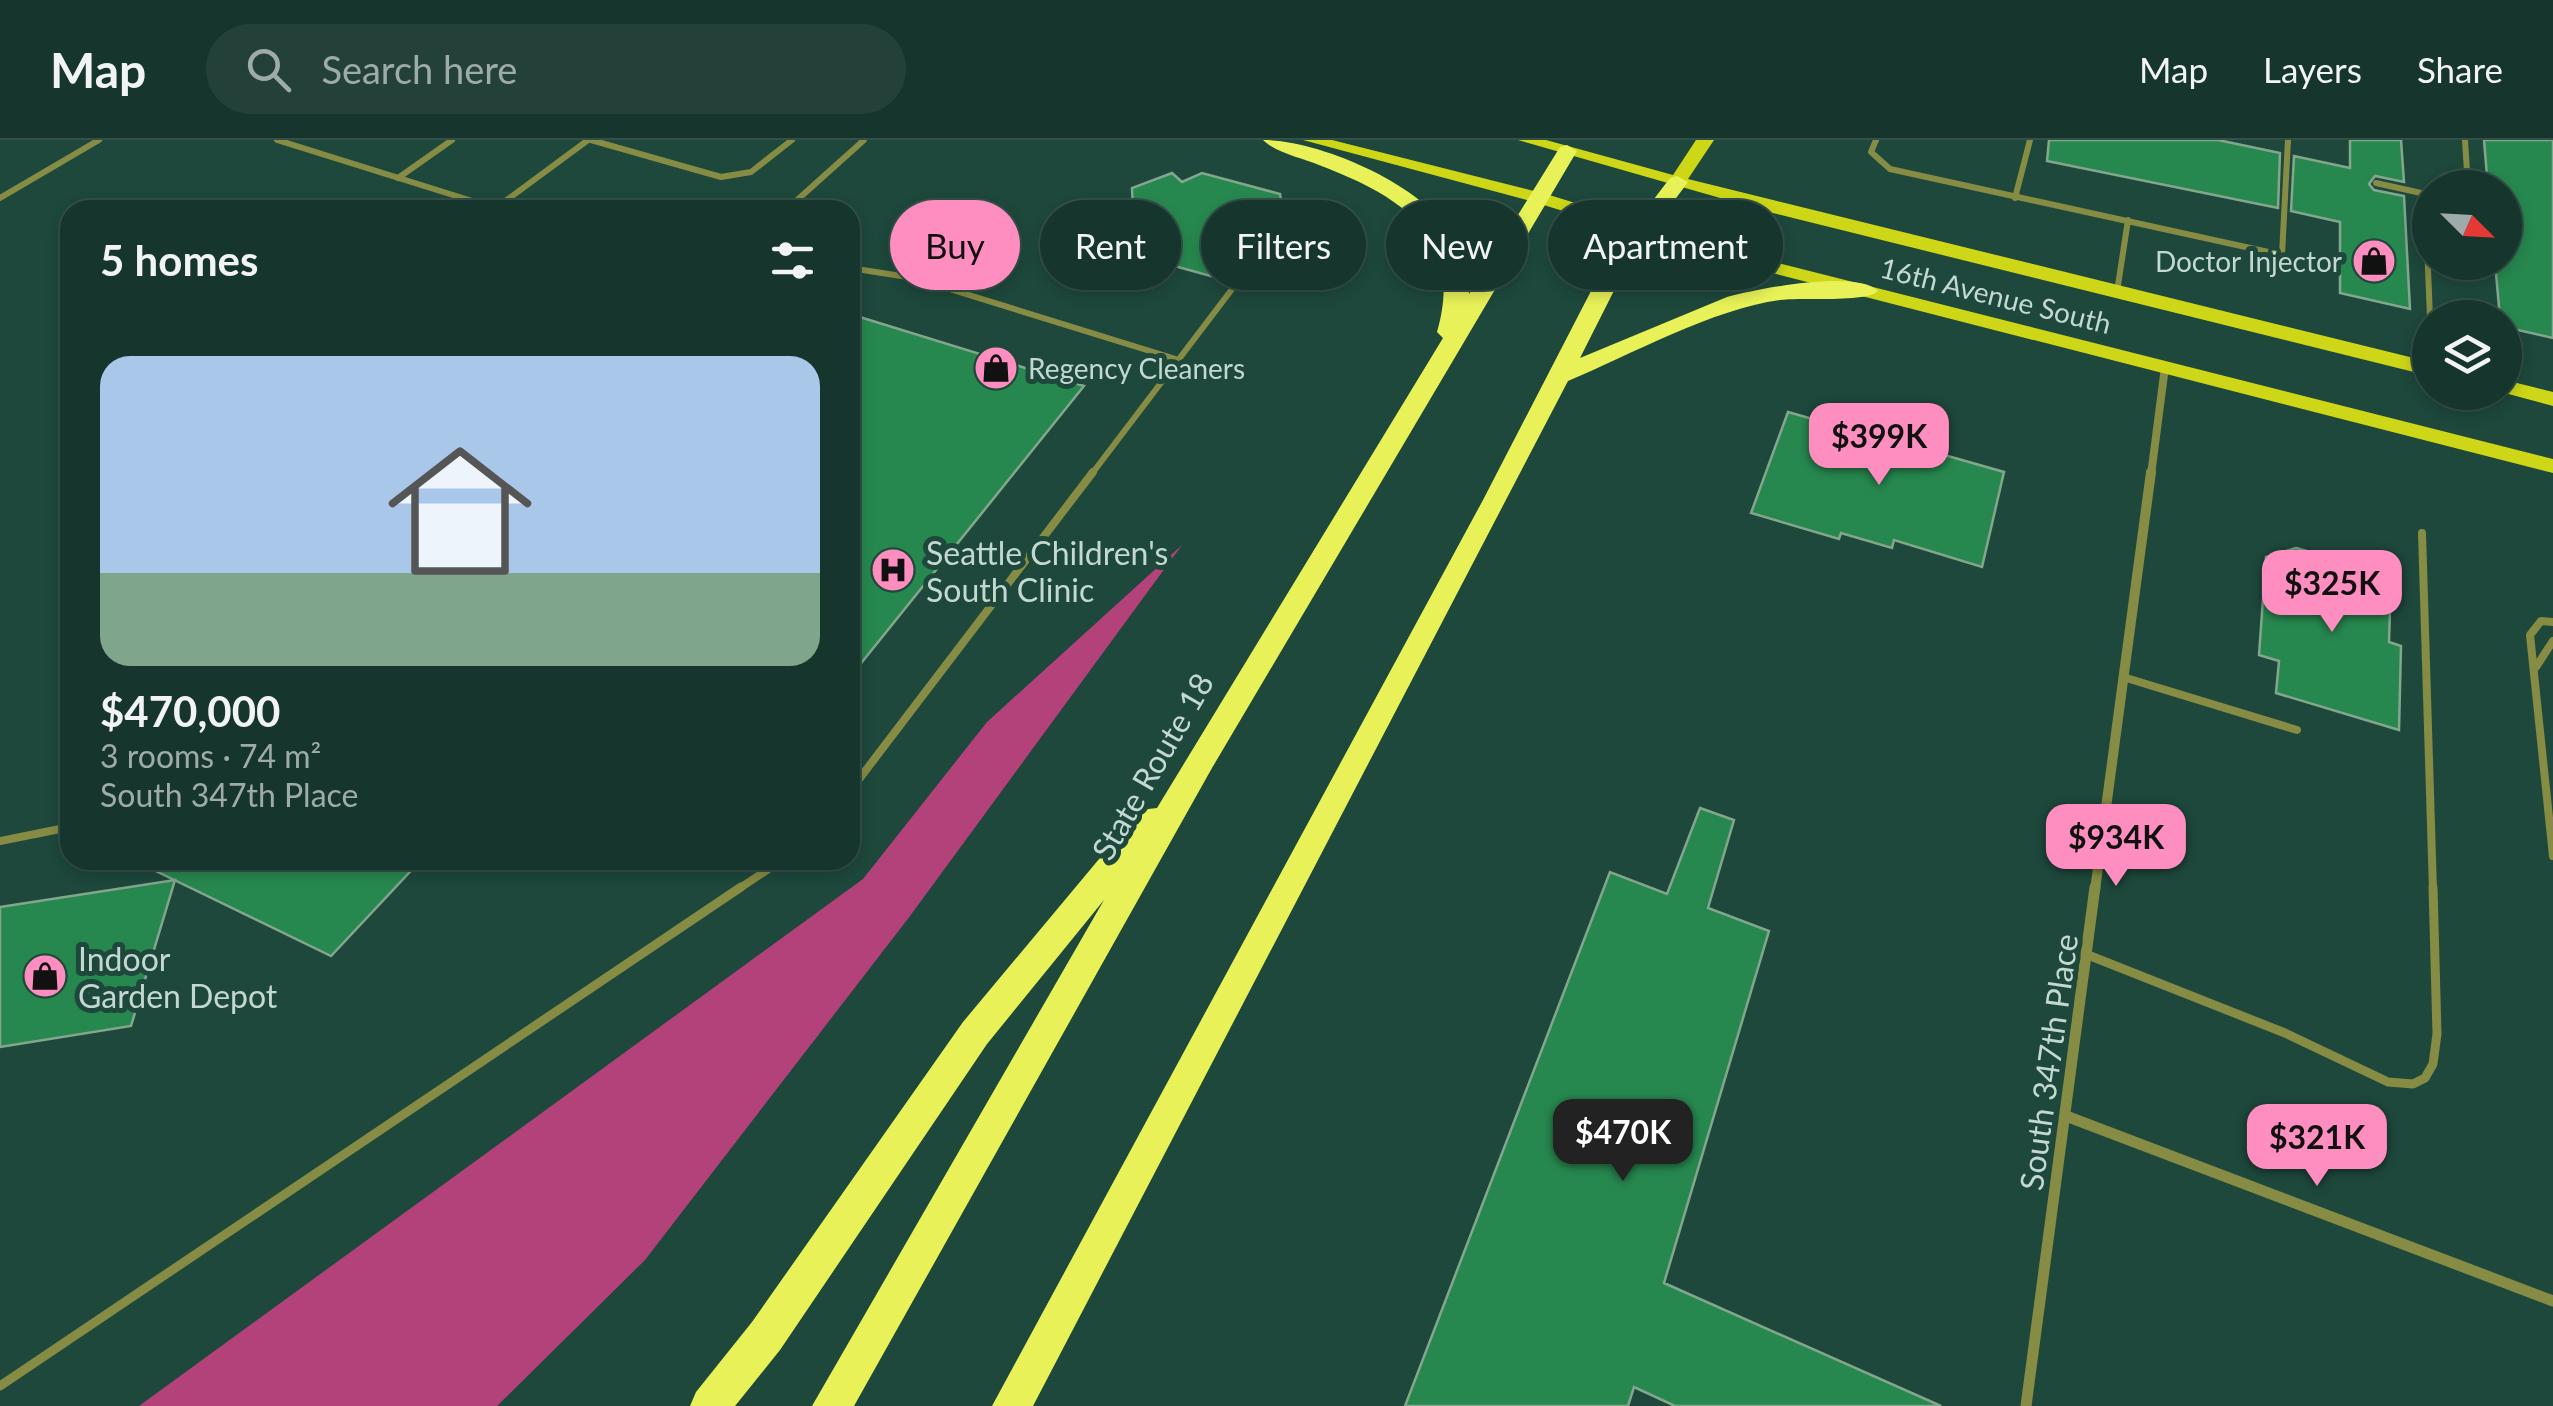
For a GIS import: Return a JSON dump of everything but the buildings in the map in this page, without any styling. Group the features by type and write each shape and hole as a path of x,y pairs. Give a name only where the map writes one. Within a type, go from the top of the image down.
{"highway":[{"path":"1273,140 1381,186 1417,209 1442,236 1455,264 1458,295 1440,366"},
{"name":"State Route 18","path":"832,1406 1201,759 1570,146"},
{"path":"1665,200 1677,182"},
{"path":"1012,1406 1603,290"},
{"path":"1559,376 1750,298 1791,290 1867,291"},
{"path":"710,1406 766,1336 975,1033 1201,759"}],"main road":[{"name":"16th Avenue South","path":"1312,140 1548,200"},
{"name":"16th Avenue South","path":"1527,140 1570,146 1677,182 2412,364"},
{"path":"1677,182 1705,140"},
{"name":"16th Avenue South","path":"1783,270 2553,466"},
{"path":"2522,391 2553,398"}],"street":[{"name":"South 347th Place","path":"2026,1406 2165,367"},
{"path":"2066,1116 2553,1301"}],"lane":[{"path":"0,198 99,140"},
{"path":"277,140 470,200"},
{"path":"398,178 452,140"},
{"path":"511,200 590,140 721,177 751,172 792,140"},
{"path":"797,200 864,140"},
{"path":"1876,140 1871,152 1890,168 2282,255 2288,140"},
{"path":"2015,198 2030,140"},
{"path":"2465,140 2467,170"},
{"path":"2376,183 2412,191"},
{"path":"2117,292 2128,220"},
{"path":"860,270 914,278 1178,360"},
{"path":"860,778 1231,290"},
{"path":"2088,954 2284,1032 2388,1082 2420,1082 2433,1064 2437,1034 2422,534"},
{"path":"2553,622 2541,620 2530,635 2553,856"},
{"path":"2536,668 2553,642"},
{"path":"2536,668 2542,658 2553,659"},
{"path":"2123,677 2297,730"},
{"path":"0,840 60,829"},
{"path":"0,1386 767,870"}],"shaded area":[{"path":"1182,545 910,916 645,1260 497,1406 139,1406 863,879 987,722"}],"place":[{"name":"Doctor Injector","path":"2374,261"},
{"name":"Regency Cleaners","path":"996,368"},
{"name":"Seattle Children's South Clinic","path":"893,570"},
{"name":"Indoor Garden Depot","path":"45,976"}]}
